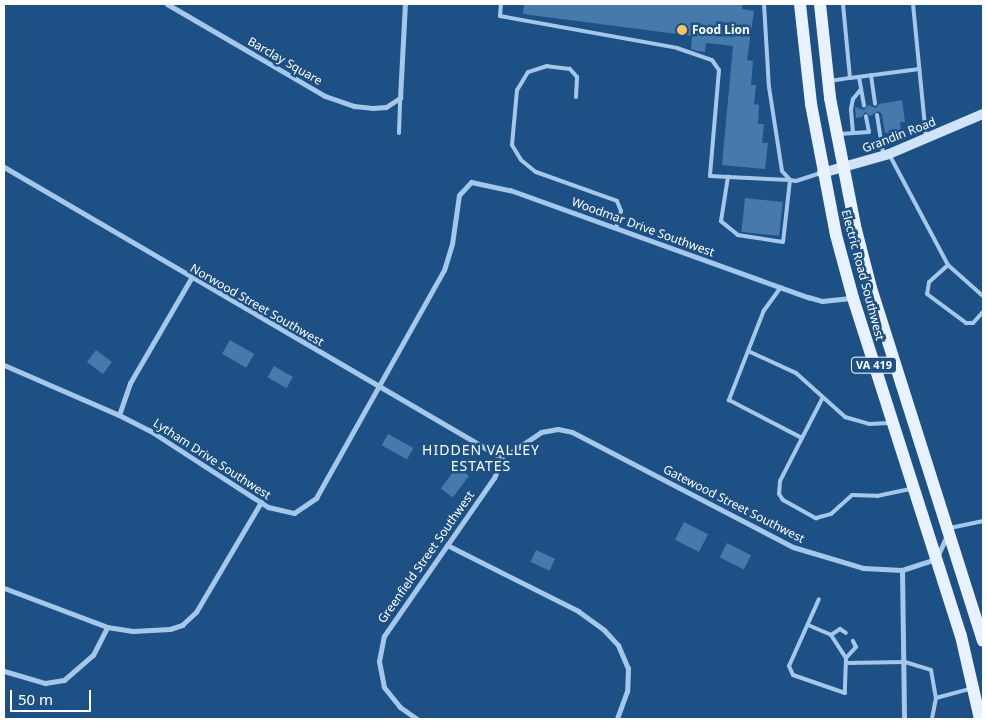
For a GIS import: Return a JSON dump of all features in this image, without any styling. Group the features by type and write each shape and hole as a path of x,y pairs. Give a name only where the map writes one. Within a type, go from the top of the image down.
{"main road":[{"name":"Electric Road Southwest","path":"800,4 811,104 822,172 853,298 936,560 974,688 980,719"},
{"name":"Electric Road Southwest","path":"820,4 836,134 871,288 950,528 983,641"}],"street":[{"name":"Barclay Square","path":"167,4 339,102 372,108 386,107 400,98"},
{"path":"400,98 405,4"},
{"name":"Grandin Road","path":"822,172 843,168 886,155 983,114"},
{"name":"Norwood Street Southwest","path":"4,167 191,278 494,453 503,455"},
{"name":"Woodmar Drive Southwest","path":"455,224 461,191 471,182 478,182 616,228 822,301 853,298"},
{"name":"Lytham Drive Southwest","path":"4,365 150,430 260,502 285,513 294,513 309,506 338,461 444,270 455,224"},
{"path":"119,415 130,383 191,278"},
{"name":"Gatewood Street Southwest","path":"503,455 541,432 558,429 572,432 794,547 863,568 902,570 936,560"},
{"name":"Greenfield Street Southwest","path":"417,719 400,707 384,687 380,674 380,648 389,624 494,478 503,455"},
{"path":"4,588 107,627 158,631 189,620 260,502"},
{"path":"936,560 950,528"},
{"path":"447,545 495,572 578,611 604,630 618,645 628,668 627,691 617,719"},
{"path":"902,570 905,662 904,719"},
{"path":"4,671 45,683 64,680 93,655 107,627"}],"lane":[{"path":"501,4 500,16 676,48 712,60 719,70 710,176 790,180 822,172"},
{"path":"764,4 769,88 782,172 790,180"},
{"path":"843,4 850,78"},
{"path":"913,4 926,138"},
{"path":"576,97 577,77 570,69 547,66 528,72 517,90 512,145 520,160 536,172 617,201 621,211 616,228"},
{"path":"828,81 919,69"},
{"path":"871,75 875,104"},
{"path":"859,77 864,106"},
{"path":"853,133 851,110 854,98 861,90"},
{"path":"399,133 400,98"},
{"path":"877,115 879,131 886,155 948,265 983,296"},
{"path":"866,116 869,132"},
{"path":"836,134 879,131"},
{"path":"728,177 721,221 738,235 783,242 790,180"},
{"path":"948,265 929,282 927,294 966,323 973,323 983,312"},
{"path":"781,288 764,310 729,400 802,438"},
{"path":"748,351 796,373 822,399 856,422 892,422"},
{"path":"822,399 779,488 783,500 808,516 831,514 852,495 877,496 913,489"},
{"path":"950,528 983,522"},
{"path":"819,599 789,666 793,675 844,693 846,660 856,647 852,641"},
{"path":"808,625 831,635 846,660"},
{"path":"831,635 840,629 846,633"},
{"path":"846,660 905,662 931,670 936,698 932,719"},
{"path":"936,698 974,688"}],"building":[{"path":"524,4 743,4 742,9 754,11 747,60 753,61 751,85 756,85 754,104 759,105 758,124 764,124 762,143 768,143 765,169 722,165 733,46 706,43 705,52 697,51 691,49 692,36 523,14"},
{"path":"902,100 905,122 900,122 901,130 885,133 882,114 878,111 870,116 865,112 862,117 856,118 855,107 864,110 868,105 876,108 879,104"},
{"path":"745,198 783,202 779,236 741,232"},
{"path":"230,340 254,354 246,368 222,354"},
{"path":"96,350 112,362 103,374 87,362"},
{"path":"274,366 293,377 287,388 268,377"},
{"path":"388,434 413,448 407,459 382,445"},
{"path":"457,467 469,476 453,498 441,489"},
{"path":"684,522 708,534 699,552 675,540"},
{"path":"727,543 751,555 744,570 720,557"},
{"path":"536,550 555,559 550,571 531,562"}],"place":[{"name":"Food Lion","path":"682,30"}],"district":[{"name":"HIDDEN VALLEY ESTATES","path":"481,458"}]}
